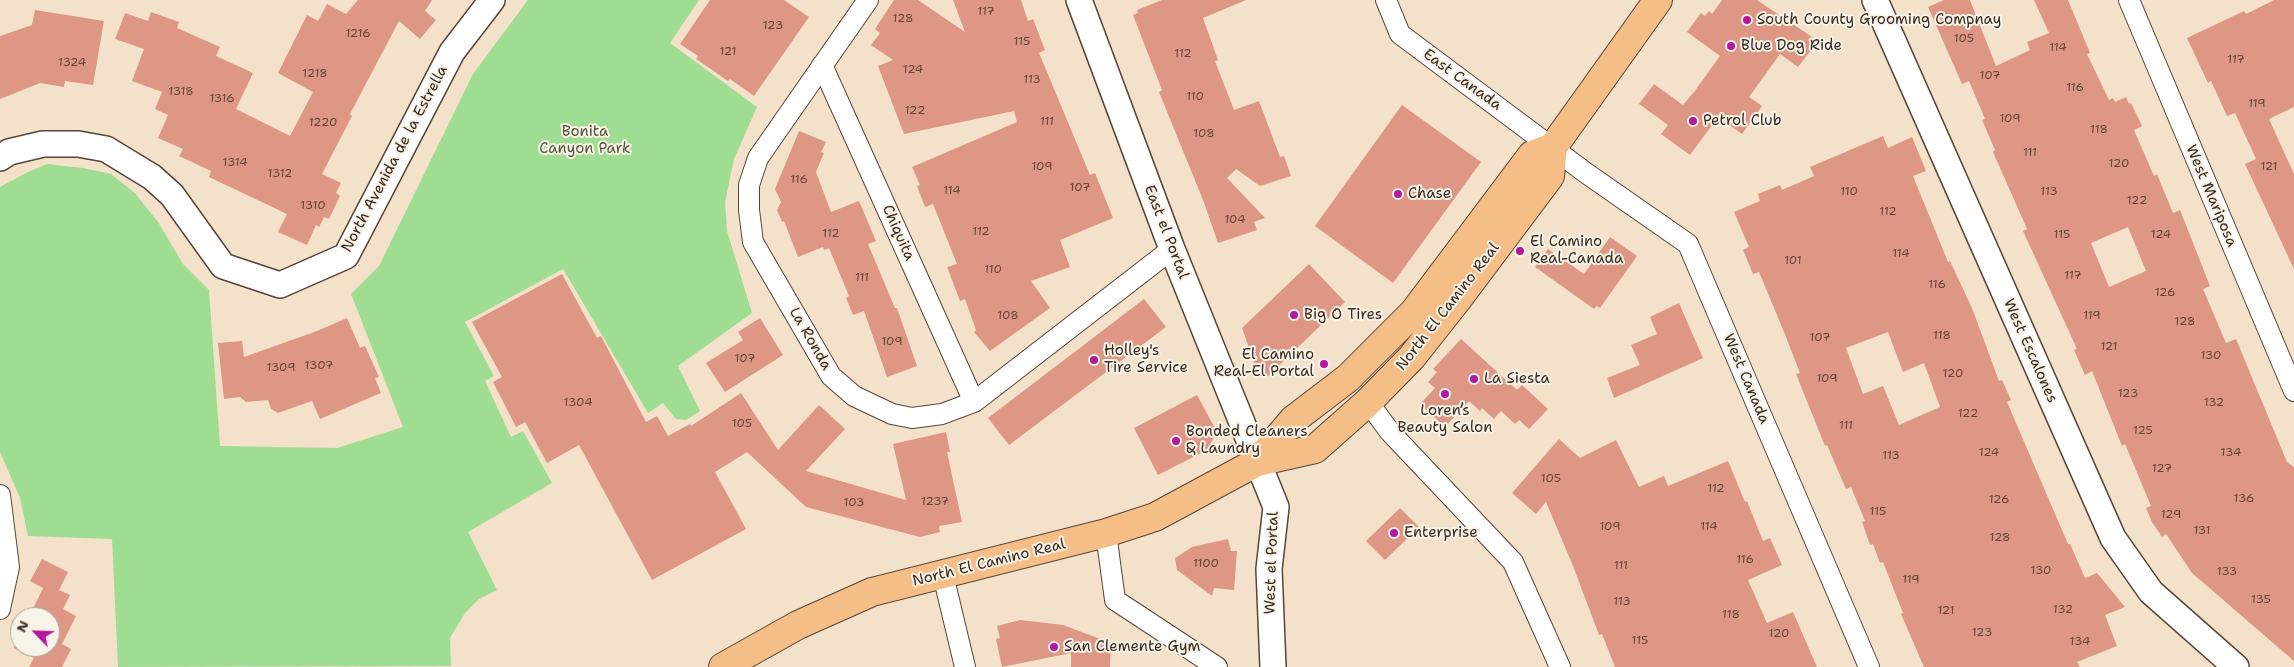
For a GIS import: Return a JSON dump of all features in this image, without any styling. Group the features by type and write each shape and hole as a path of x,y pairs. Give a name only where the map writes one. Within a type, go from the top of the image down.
{"main road":[{"name":"North El Camino Real","path":"723,667 798,625 872,592 1106,533 1155,517 1257,462 1315,449 1368,402 1412,357 1550,176 1553,147 1658,0"},
{"name":"North El Camino Real","path":"1257,462 1293,420 1348,378 1414,312 1532,155 1553,147"}],"street":[{"name":"North Avenida de la Estrella","path":"0,158 9,152 43,144 78,144 106,149 152,177 172,195 224,266 280,285 346,256 452,52 492,0"},
{"name":"La Ronda","path":"868,0 758,158 749,185 749,210 753,242 831,376 854,396 892,414 912,418 942,414 974,402 1172,249"},
{"name":"East el Portal","path":"1079,0 1172,249 1257,462"},
{"name":"East Canada","path":"1386,0 1400,34 1553,147"},
{"name":"West Escalones","path":"1875,0 2113,538 2152,592 2236,667"},
{"name":"West Mariposa","path":"2129,0 2294,391"},
{"name":"Chiquita","path":"822,65 974,402"},
{"name":"West Canada","path":"1553,147 1688,244 1869,667"},
{"path":"1368,402 1390,432 1513,562 1560,667"},
{"name":"West el Portal","path":"1257,462 1276,507 1269,569 1273,667"},
{"path":"0,495 9,567 0,609"},
{"path":"1106,533 1115,600 1217,667"},
{"path":"943,575 965,667"}],"green space":[{"name":"Bonita Canyon Park","path":"528,0 699,0 670,43 757,107 734,159 725,202 727,231 752,313 678,366 700,411 686,420 676,419 663,403 648,413 563,269 465,322 494,376 485,381 511,437 523,431 552,483 468,532 497,590 479,599 465,613 450,638 451,666 118,667 112,539 28,536 20,498 0,452 0,187 47,164 83,168 111,174 135,193 158,222 183,264 209,290 220,446 337,448 403,427 351,294 379,266 473,74"}],"building":[{"path":"358,0 432,0 425,11 436,20 420,39 399,21 350,114 352,116 322,174 341,183 336,193 340,196 329,219 324,217 319,227 316,225 307,245 278,232 287,214 209,177 211,171 179,156 183,149 158,138 168,115 155,109 162,92 132,81 144,49 115,39 125,13 148,21 151,12 179,22 177,28 220,47 216,56 253,73 236,109 290,136 313,92 278,73 307,15 318,21 327,4 346,14"},
{"path":"710,0 784,0 809,17 754,96 696,59 698,56 680,44"},
{"path":"894,0 918,0 965,32 953,0 1021,0 1028,21 1033,19 1045,50 1039,53 1090,175 1095,173 1113,218 1060,240 1070,267 1031,281 1050,308 990,351 974,332 976,330 965,299 960,301 947,267 957,264 933,204 925,207 917,186 920,185 912,167 1017,122 1014,111 904,134 878,66 893,60 871,45 880,33 875,29"},
{"path":"1162,0 1246,0 1203,18 1218,60 1215,61 1234,110 1259,101 1280,157 1284,156 1291,176 1260,186 1236,169 1227,178 1265,218 1254,222 1257,230 1218,243 1203,200 1159,92 1162,90 1133,15 1138,13 1137,10"},
{"path":"1722,0 1757,0 1818,41 1798,67 1780,54 1749,97 1762,106 1742,134 1718,117 1690,155 1661,134 1668,125 1639,104 1654,84 1683,105 1694,92 1720,56 1687,32 1701,13 1705,16 1709,11 1712,14"},
{"path":"1944,0 1970,0 1996,66 2030,50 2027,42 2049,33 2034,0 2068,0 2090,53 2087,54 2109,100 2113,98 2115,102 2126,97 2129,104 2131,103 2142,126 2134,130 2154,176 2157,174 2173,213 2180,210 2210,286 2203,289 2226,343 2236,339 2287,462 2294,467 2294,661 2192,573 2166,534 2162,537 2152,522 2146,508 2151,506 2125,444 2122,446 2092,371 2085,375 2074,350 2077,349 2023,231 2027,229 1993,152 1995,150 1982,120 1985,119 1969,81 1962,84 1928,7","holes":["2128,227 2146,271 2109,287 2091,243"]},
{"path":"2274,0 2294,0 2294,107 2269,119 2294,174 2294,269 2245,164 2256,159 2235,113 2227,116 2211,81 2208,83 2187,38 2244,11 2246,14"},
{"path":"35,10 104,21 93,85 65,81 64,87 40,83 0,99 0,36 32,25"},
{"name":"Chase","path":"1402,105 1481,162 1393,283 1315,226"},
{"path":"799,131 826,142 821,152 824,153 816,172 831,212 859,201 876,241 868,244 895,308 897,308 917,366 887,377 864,311 853,315 846,298 849,296 829,248 824,250 823,247 798,257 784,221 782,222 777,210 781,202 775,189"},
{"path":"1883,136 1888,148 1912,137 1926,171 1913,176 1948,262 1950,261 1972,308 1999,381 2002,380 2011,400 2007,402 2068,544 2070,544 2085,578 2097,573 2125,607 2105,615 2117,646 2077,662 2080,667 1924,667 1901,614 1903,613 1883,562 1880,563 1873,544 1870,545 1862,522 1865,521 1851,487 1846,489 1827,445 1825,446 1796,374 1800,373 1759,272 1753,274 1743,250 1749,247 1734,212 1760,201 1758,194 1780,185 1782,190 1814,176 1810,167","holes":["1888,332 1903,372 1924,363 1940,407 1899,425 1883,386 1863,394 1846,348"]},
{"path":"1610,237 1637,256 1600,308 1597,306 1594,309 1535,267 1548,249 1584,274"},
{"name":"Big O Tires","path":"1309,264 1345,302 1268,376 1254,362 1242,328"},
{"path":"562,274 597,338 601,336 646,422 657,416 668,436 690,424 691,426 741,393 778,450 819,405 845,429 806,471 906,500 893,444 946,432 950,452 947,452 962,522 939,526 940,532 920,537 806,507 747,452 715,472 746,529 652,580 579,445 547,463 525,422 516,427 493,382 502,377 472,322"},
{"name":"Holley's Tire Service","path":"1144,299 1166,327 1009,445 988,418"},
{"path":"1679,303 1703,358 1614,398 1607,378 1640,365 1631,345 1657,334 1650,317"},
{"path":"347,318 360,348 365,346 379,377 375,378 381,393 320,419 312,401 278,413 271,409 268,400 246,402 240,397 224,399 218,343 242,341 244,357 317,331"},
{"path":"760,318 783,355 725,392 706,363 743,340 738,332"},
{"name":"La Siesta","path":"1461,339 1517,390 1522,385 1548,409 1529,429 1519,420 1515,424 1501,411 1494,419 1482,408 1480,411 1469,401 1445,427 1420,404 1435,388 1428,382 1437,372 1433,369"},
{"name":"Bonded Cleaners & Laundry","path":"1197,395 1217,432 1207,450 1158,475 1134,428"},
{"path":"1559,439 1580,458 1616,440 1639,487 1664,476 1668,486 1728,461 1763,541 1770,538 1782,565 1748,580 1767,623 1793,612 1817,667 1615,667 1602,634 1599,635 1546,502 1536,514 1512,493"},
{"name":"Enterprise","path":"1400,508 1419,527 1385,560 1366,541"},
{"path":"1228,539 1231,551 1237,551 1234,590 1214,588 1212,596 1177,570 1175,558 1192,547"},
{"path":"42,559 68,572 59,590 70,595 63,609 76,616 62,644 71,649 62,667 29,667 34,658 32,657 60,657 60,607 34,607 43,588 30,581"},
{"name":"San Clemente Gym","path":"1020,620 1063,625 1111,643 1110,667 1071,667 1071,653 1002,667 996,639 1000,638 997,626"}],"place":[{"name":"South County Grooming Compnay","path":"1747,20"},
{"name":"Blue Dog Ride","path":"1731,46"},
{"name":"Petrol Club","path":"1693,121"},
{"name":"Chase","path":"1398,194"},
{"name":"El Camino Real-Canada","path":"1520,251"},
{"name":"Big O Tires","path":"1294,315"},
{"name":"Holley's Tire Service","path":"1094,360"},
{"name":"El Camino Real-El Portal","path":"1324,364"},
{"name":"La Siesta","path":"1474,379"},
{"name":"Loren’s Beauty Salon","path":"1445,394"},
{"name":"Bonded Cleaners & Laundry","path":"1176,441"},
{"name":"Enterprise","path":"1394,533"},
{"name":"San Clemente Gym","path":"1054,647"}]}
